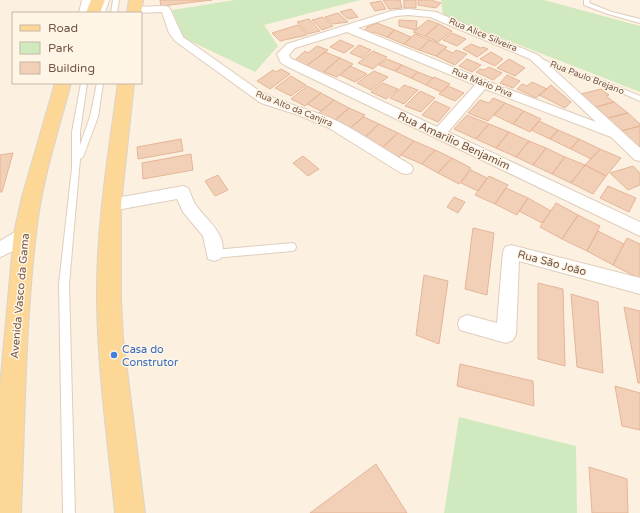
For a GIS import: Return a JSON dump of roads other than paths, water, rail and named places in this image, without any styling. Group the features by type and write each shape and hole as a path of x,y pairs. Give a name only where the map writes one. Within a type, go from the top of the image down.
{"main road":[{"path":"93,12 98,0"},
{"name":"Avenida Vasco da Gama","path":"6,513 17,320 25,233 32,197 63,84"},
{"path":"126,84 111,205 109,264 110,331 130,513"}],"street":[{"path":"86,12 89,0"},
{"name":"Rua Alto da Canjira","path":"135,8 165,9 179,40 218,66 254,93 266,100 303,112 334,125 406,169"},
{"name":"Rua Alice Silveira","path":"291,46 395,13 427,13 440,16 534,57 640,156"},
{"name":"Rua Mário Piva","path":"348,28 483,84 618,136"},
{"name":"Rua Amarilio Benjamim","path":"291,46 283,54 285,60 290,63 640,229"},
{"path":"438,134 483,84"},
{"path":"111,205 184,192 185,201 190,212 208,231 213,240 214,254"},
{"path":"0,250 25,233"},
{"name":"Rua São João","path":"468,324 506,334 511,252 640,286"}],"lane":[{"path":"102,12 106,0"},
{"path":"114,12 116,0"},
{"path":"587,0 586,4 599,10 640,21"},
{"name":"Rua Paulo Brejano","path":"534,57 558,68 604,83 640,99"},
{"path":"69,513 64,284 76,168 76,132 84,84"},
{"path":"76,168 94,117 100,84"},
{"path":"214,254 292,247"}],"place":[{"name":"Casa do Construtor","path":"114,355"}]}
